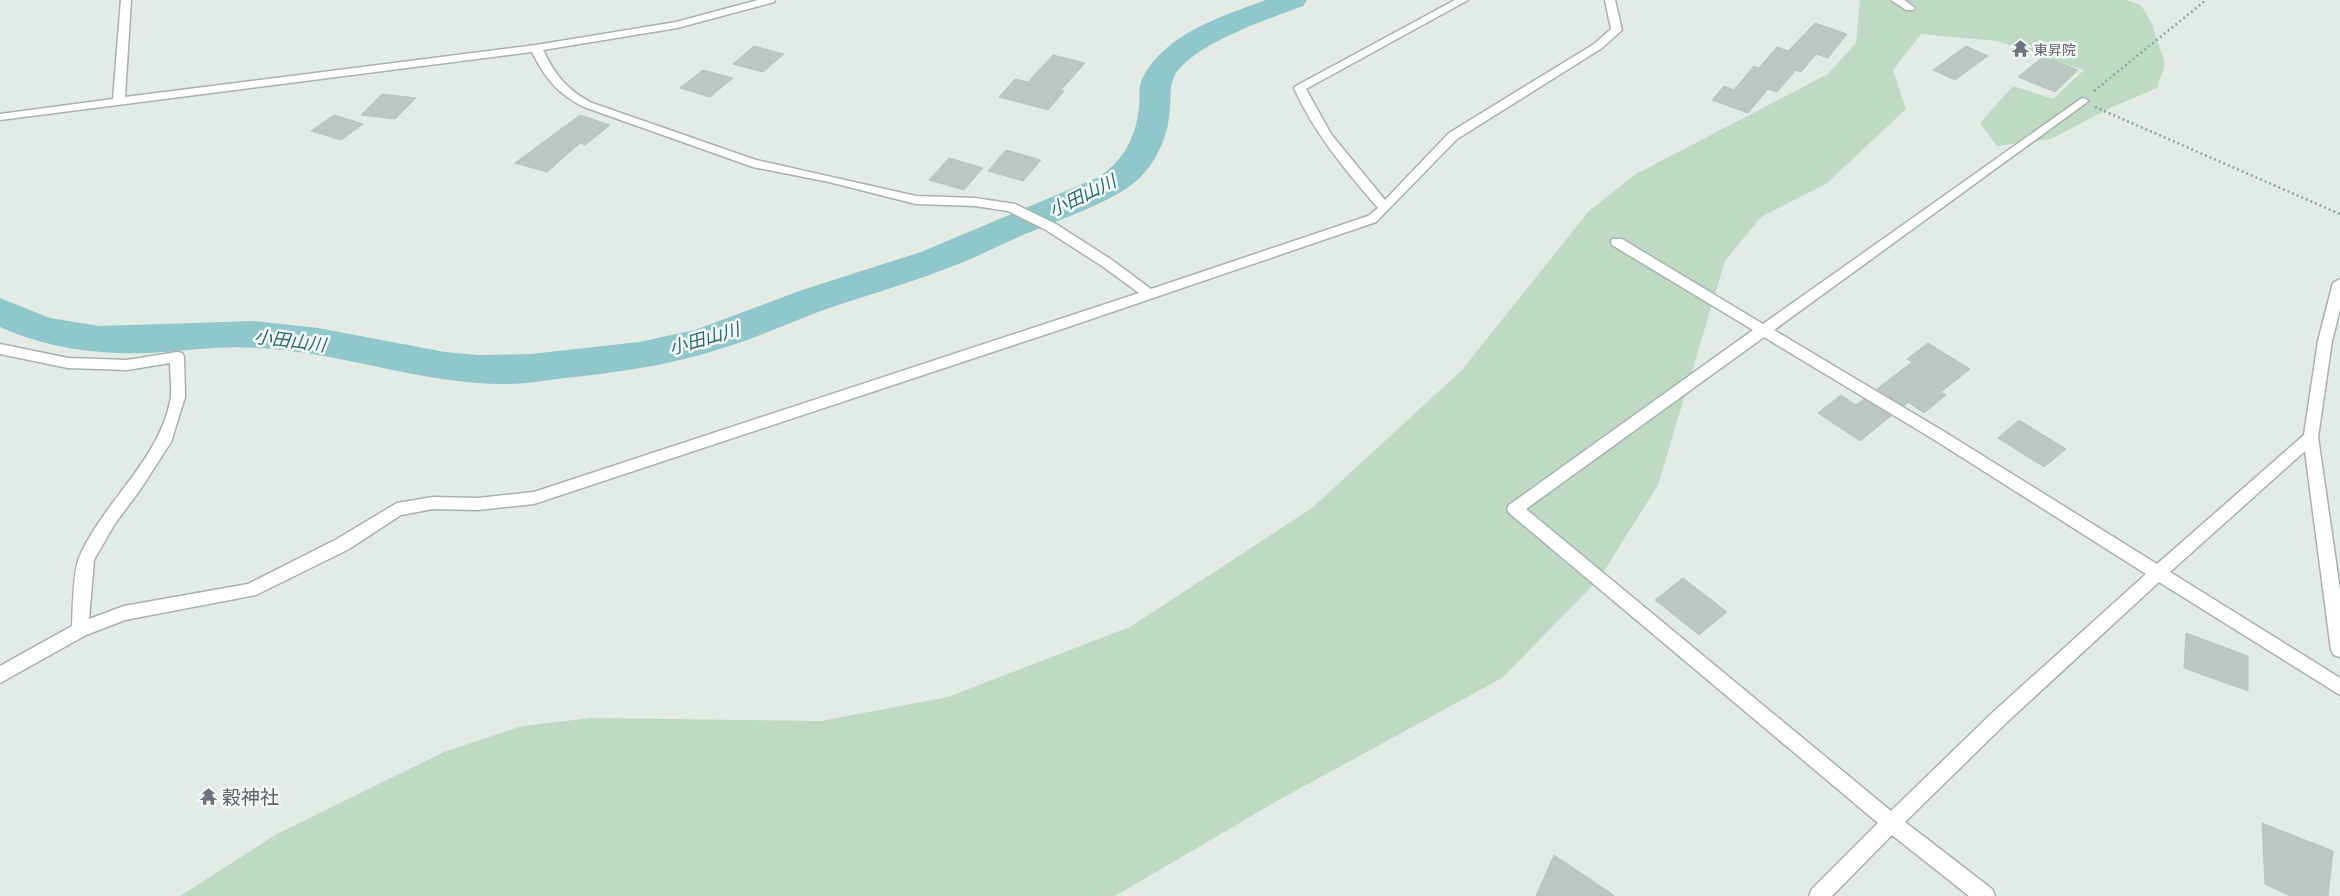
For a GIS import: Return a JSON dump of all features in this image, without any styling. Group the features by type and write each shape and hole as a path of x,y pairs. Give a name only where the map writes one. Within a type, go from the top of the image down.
{"street":[{"path":"120,102 122,41 126,0"},
{"path":"0,117 536,48 677,25 770,0"},
{"path":"1385,208 1351,170 1306,103 1300,88 1463,0"},
{"path":"0,675 80,630 124,613 250,590 288,573 342,544 397,509 434,503 478,504 534,498 1150,295 1372,219 1385,208 1453,136 1598,46 1617,30 1610,0"},
{"path":"1896,0 1910,8"},
{"path":"536,48 550,79 570,96 588,105 754,163 831,178 870,190 916,200 975,202 1011,207 1051,227 1107,263 1150,295"},
{"path":"1985,896 1890,822 1515,509 2082,101"},
{"path":"1617,242 1765,330 2340,687"},
{"path":"2340,282 2325,340 2311,437 2340,650"},
{"path":"0,349 68,363 127,366 177,357 178,397 164,442 135,486 108,521 86,560 80,630"},
{"path":"1819,896 1890,822 2086,636 2311,437"}],"path":[{"path":"2206,0 2082,101 2340,214"}],"green space":[{"path":"1860,0 2127,0 2141,5 2152,24 2165,64 2157,88 2110,108 2051,139 1997,146 1980,123 2013,86 2053,99 2084,70 1997,41 1921,34 1893,70 1906,109 1826,184 1761,217 1725,261 1658,485 1599,579 1502,678 1284,797 1115,896 180,896 277,834 444,752 522,726 591,718 821,721 948,697 1130,627 1312,508 1462,370 1589,211 1636,174 1828,74 1856,43"}],"building":[{"path":"1815,23 1847,34 1828,58 1816,54 1801,72 1796,70 1777,92 1768,89 1748,113 1712,100 1724,86 1734,90 1754,66 1759,68 1777,47 1788,51"},
{"path":"754,46 784,54 763,72 733,64"},
{"path":"1966,46 1988,56 1955,80 1933,70"},
{"path":"1053,55 1085,63 1061,90 1064,91 1048,110 999,97 1015,79 1028,82"},
{"path":"2044,56 2078,70 2055,92 2018,77"},
{"path":"703,70 733,78 710,97 680,88"},
{"path":"382,94 416,98 395,119 361,115"},
{"path":"334,115 363,124 341,140 311,131"},
{"path":"580,115 610,125 585,145 580,143 547,172 515,163"},
{"path":"1006,150 1041,160 1023,181 988,171"},
{"path":"949,158 983,168 964,190 929,180"},
{"path":"1928,343 1970,369 1941,392 1946,395 1924,413 1908,402 1904,406 1877,389 1912,362 1907,359"},
{"path":"1841,395 1856,405 1864,399 1891,416 1860,441 1818,413"},
{"path":"2019,420 2066,449 2044,467 1998,438"},
{"path":"1683,578 1727,612 1699,635 1655,600"},
{"path":"2186,633 2248,656 2248,691 2184,668"},
{"path":"2262,823 2333,851 2328,896 2290,896 2265,884"},
{"path":"1554,855 1615,896 1536,896"}],"waterway":[{"name":"小田山川","path":"0,311 28,324 73,336 125,340 227,334 286,336 445,366 478,369 510,370 531,368 621,358 674,349 742,328 816,299 934,261 1005,229 1072,203 1111,184 1129,171 1146,144 1154,113 1156,81 1167,64 1181,52 1218,30 1293,0"}],"place":[{"name":"東昇院","path":"2020,49"},
{"name":"穀神社","path":"208,796"}]}
